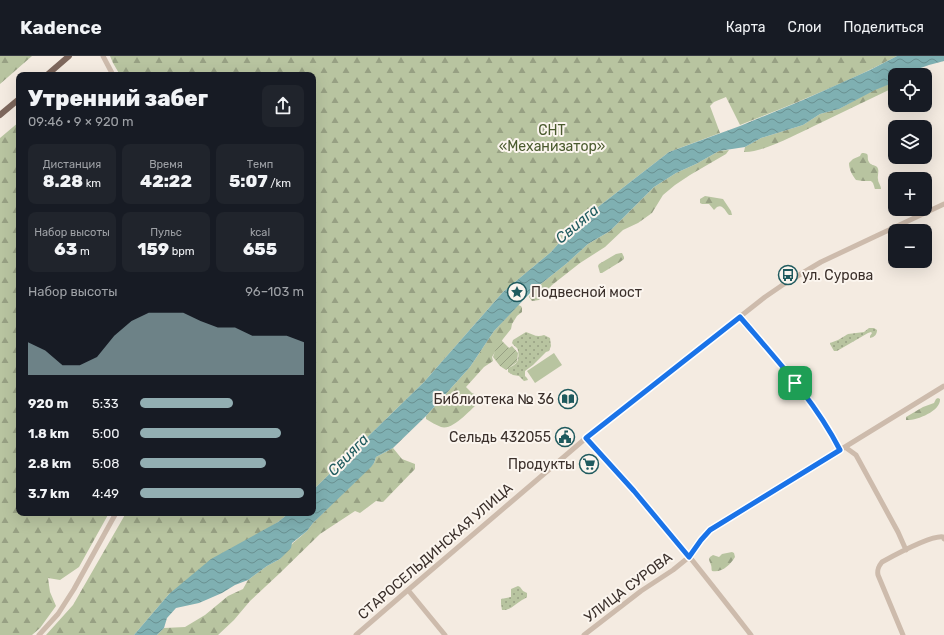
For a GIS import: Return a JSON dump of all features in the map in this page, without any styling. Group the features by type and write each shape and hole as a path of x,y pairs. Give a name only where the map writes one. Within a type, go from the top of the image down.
{"main road":[{"path":"50,72 69,56"},
{"path":"0,116 16,102"}],"street":[{"path":"103,56 111,72"},
{"name":"СТАРОСЕЛЬДИНСКАЯ УЛИЦА","path":"356,635 586,438 784,284 821,262 944,204"},
{"path":"740,317 814,406 842,449 856,455 898,532 906,550"},
{"name":"УЛИЦА СУРОВА","path":"584,635 640,591 673,570 689,557 710,530 944,386"},
{"path":"586,438 634,491 689,557 750,635"},
{"path":"39,635 58,614 74,589 114,516"},
{"path":"903,635 878,575 877,570 879,565 906,550 931,539 940,536 944,539"},
{"path":"408,590 445,635"}],"green space":[{"path":"0,56 32,56 0,84"},
{"name":"СНТ «Механизатор»","path":"110,56 897,56 839,84 740,125 726,97 714,102 710,106 720,133 669,152 576,224 551,252 503,292 424,382 316,487 316,72 118,72"},
{"path":"888,84 888,90 789,138 770,146 744,152 745,147 761,138 803,125 820,114 839,109 875,89"},
{"path":"16,125 16,516 107,516 79,567 60,580 48,578 50,592 56,606 40,628 32,635 0,635 0,138"},
{"path":"729,150 726,154 675,185 663,195 652,213 638,223 623,230 605,247 580,263 552,285 539,300 532,301 529,297 532,291 588,244 610,231 654,187 676,173 719,151"},
{"path":"862,153 865,153 870,163 878,168 878,180 881,189 875,189 871,181 856,180 852,174 849,163"},
{"path":"705,196 723,199 732,215 729,215 721,206 714,210 709,204 700,203 700,199"},
{"path":"622,253 624,259 600,273 598,266 599,264 616,254"},
{"path":"518,305 521,306 522,312 517,316 511,329 492,357 493,361 484,367 466,387 472,393 479,396 480,401 451,426 441,427 426,419 426,416 470,367 494,331"},
{"path":"869,328 874,328 877,330 877,333 872,338 870,338 871,332 837,351 834,351 830,344 848,334 864,332"},
{"path":"526,332 537,336 544,335 550,338 551,346 549,351 525,371 525,376 528,380 524,381 519,376 508,372 508,368 516,364 518,359 518,351 512,343 513,340"},
{"path":"501,340 509,348 512,346 518,353 517,362 506,370 500,366 493,357 497,345"},
{"path":"554,353 562,365 535,383 527,371"},
{"path":"938,398 940,399 939,403 932,411 916,419 906,420 906,417 923,407 934,403"},
{"path":"393,448 402,459 415,464 415,469 383,502 376,501 360,513 355,511 320,534 250,601 234,620 218,635 157,635 164,628 185,627 205,615 228,596 243,589 248,580 267,566 280,559 292,544 307,531 313,523 374,463 376,457"},
{"path":"124,516 285,516 169,594 134,635 46,635 73,605"},
{"path":"734,553 735,557 731,563 722,570 712,571 709,560 710,557 713,555 719,557 722,554"},
{"path":"518,586 527,593 527,597 510,608 502,610 501,599 511,597 511,589"}],"water":[{"name":"Свияга","path":"897,56 944,56 944,61 921,68 888,68 888,85 839,109 820,114 803,125 761,138 745,147 719,151 676,173 654,187 610,231 588,244 532,291 494,331 470,367 426,416 393,448 376,457 371,467 313,523 307,531 292,543 291,548 280,559 267,566 248,580 235,585 222,593 199,603 176,608 167,618 164,628 157,635 134,635 169,594 211,559 278,522 285,516 316,516 316,487 424,382 503,292 551,252 576,224 669,152 740,126 870,70"}],"place":[{"name":"ул. Сурова","path":"788,275"},
{"name":"Подвесной мост","path":"517,292"},
{"name":"Библиотека № 36","path":"568,399"},
{"name":"Сельдь 432055","path":"565,437"},
{"name":"Продукты","path":"589,464"}],"route":[{"path":"740,317 795,383 814,406 832,434 840,450 710,530 689,557 606,458 586,438 740,317"}]}
